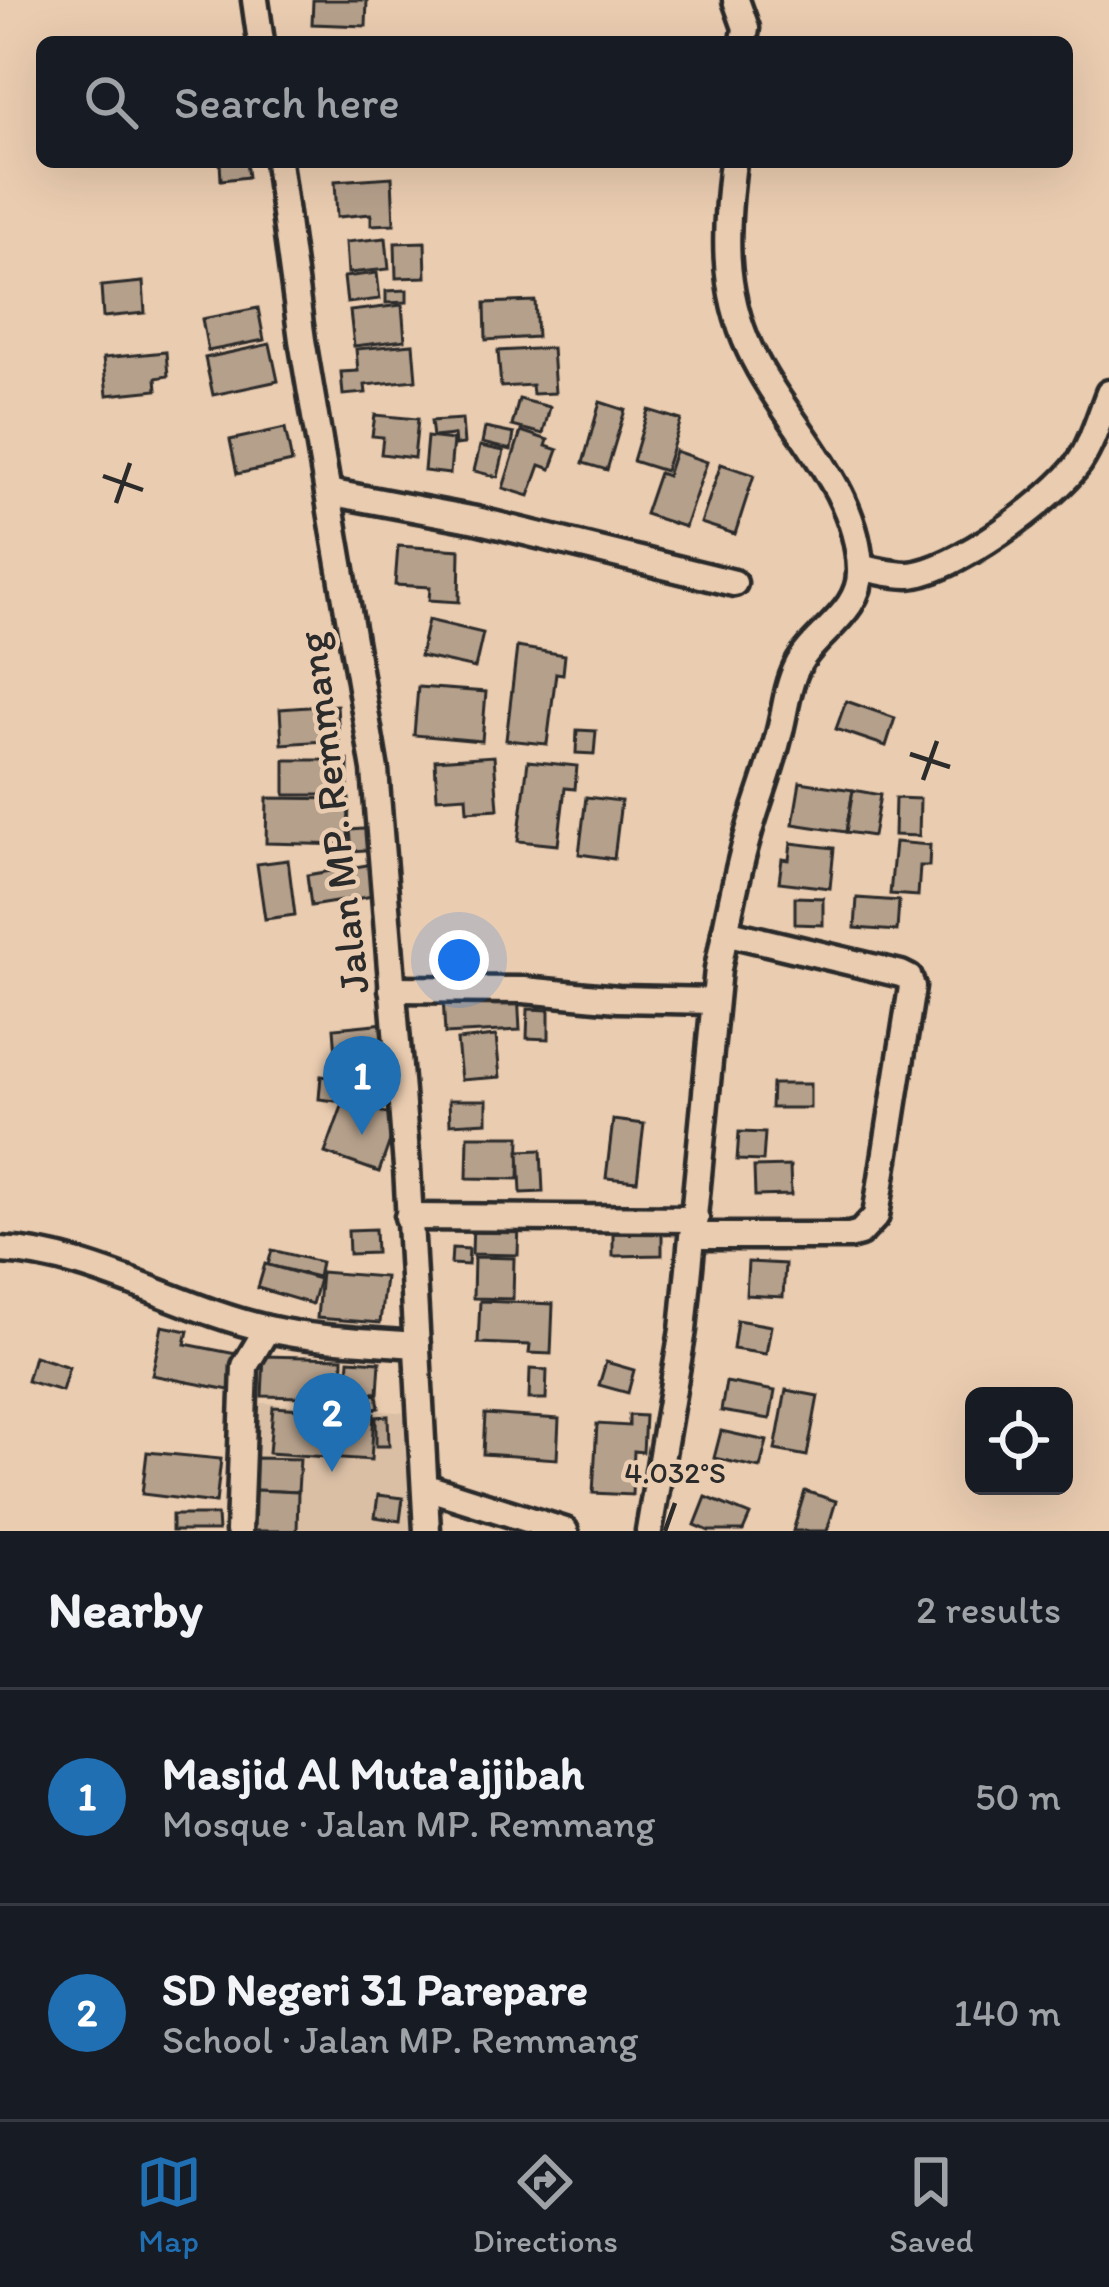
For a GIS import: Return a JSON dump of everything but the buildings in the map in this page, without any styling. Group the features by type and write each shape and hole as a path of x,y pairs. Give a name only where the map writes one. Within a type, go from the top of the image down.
{"street":[{"path":"255,0 260,36"},
{"path":"736,0 745,36"},
{"name":"Jalan MP. Remmang","path":"279,168 302,340 375,770 428,1531"},
{"path":"649,1531 683,1330 714,1001 725,932 797,666 848,605 860,568 848,516 750,351 733,305 726,237 732,168"},
{"path":"860,568 907,574 928,571 1035,508 1078,464 1109,393"},
{"path":"328,492 476,520 734,583"},
{"path":"408,1217 849,1236 869,1226 876,1216 892,1132 912,987 909,979 725,932"},
{"path":"392,989 524,990 714,1001"},
{"path":"0,1250 72,1262 266,1329 417,1345"},
{"path":"239,1531 245,1366 266,1329"},
{"path":"426,1486 565,1531"}],"shaded area":[{"path":"249,1402 412,1413 415,1531 251,1531"}],"place":[{"name":"Masjid Al Muta'ajjibah","path":"362,1135"},
{"name":"SD Negeri 31 Parepare","path":"332,1472"}]}
